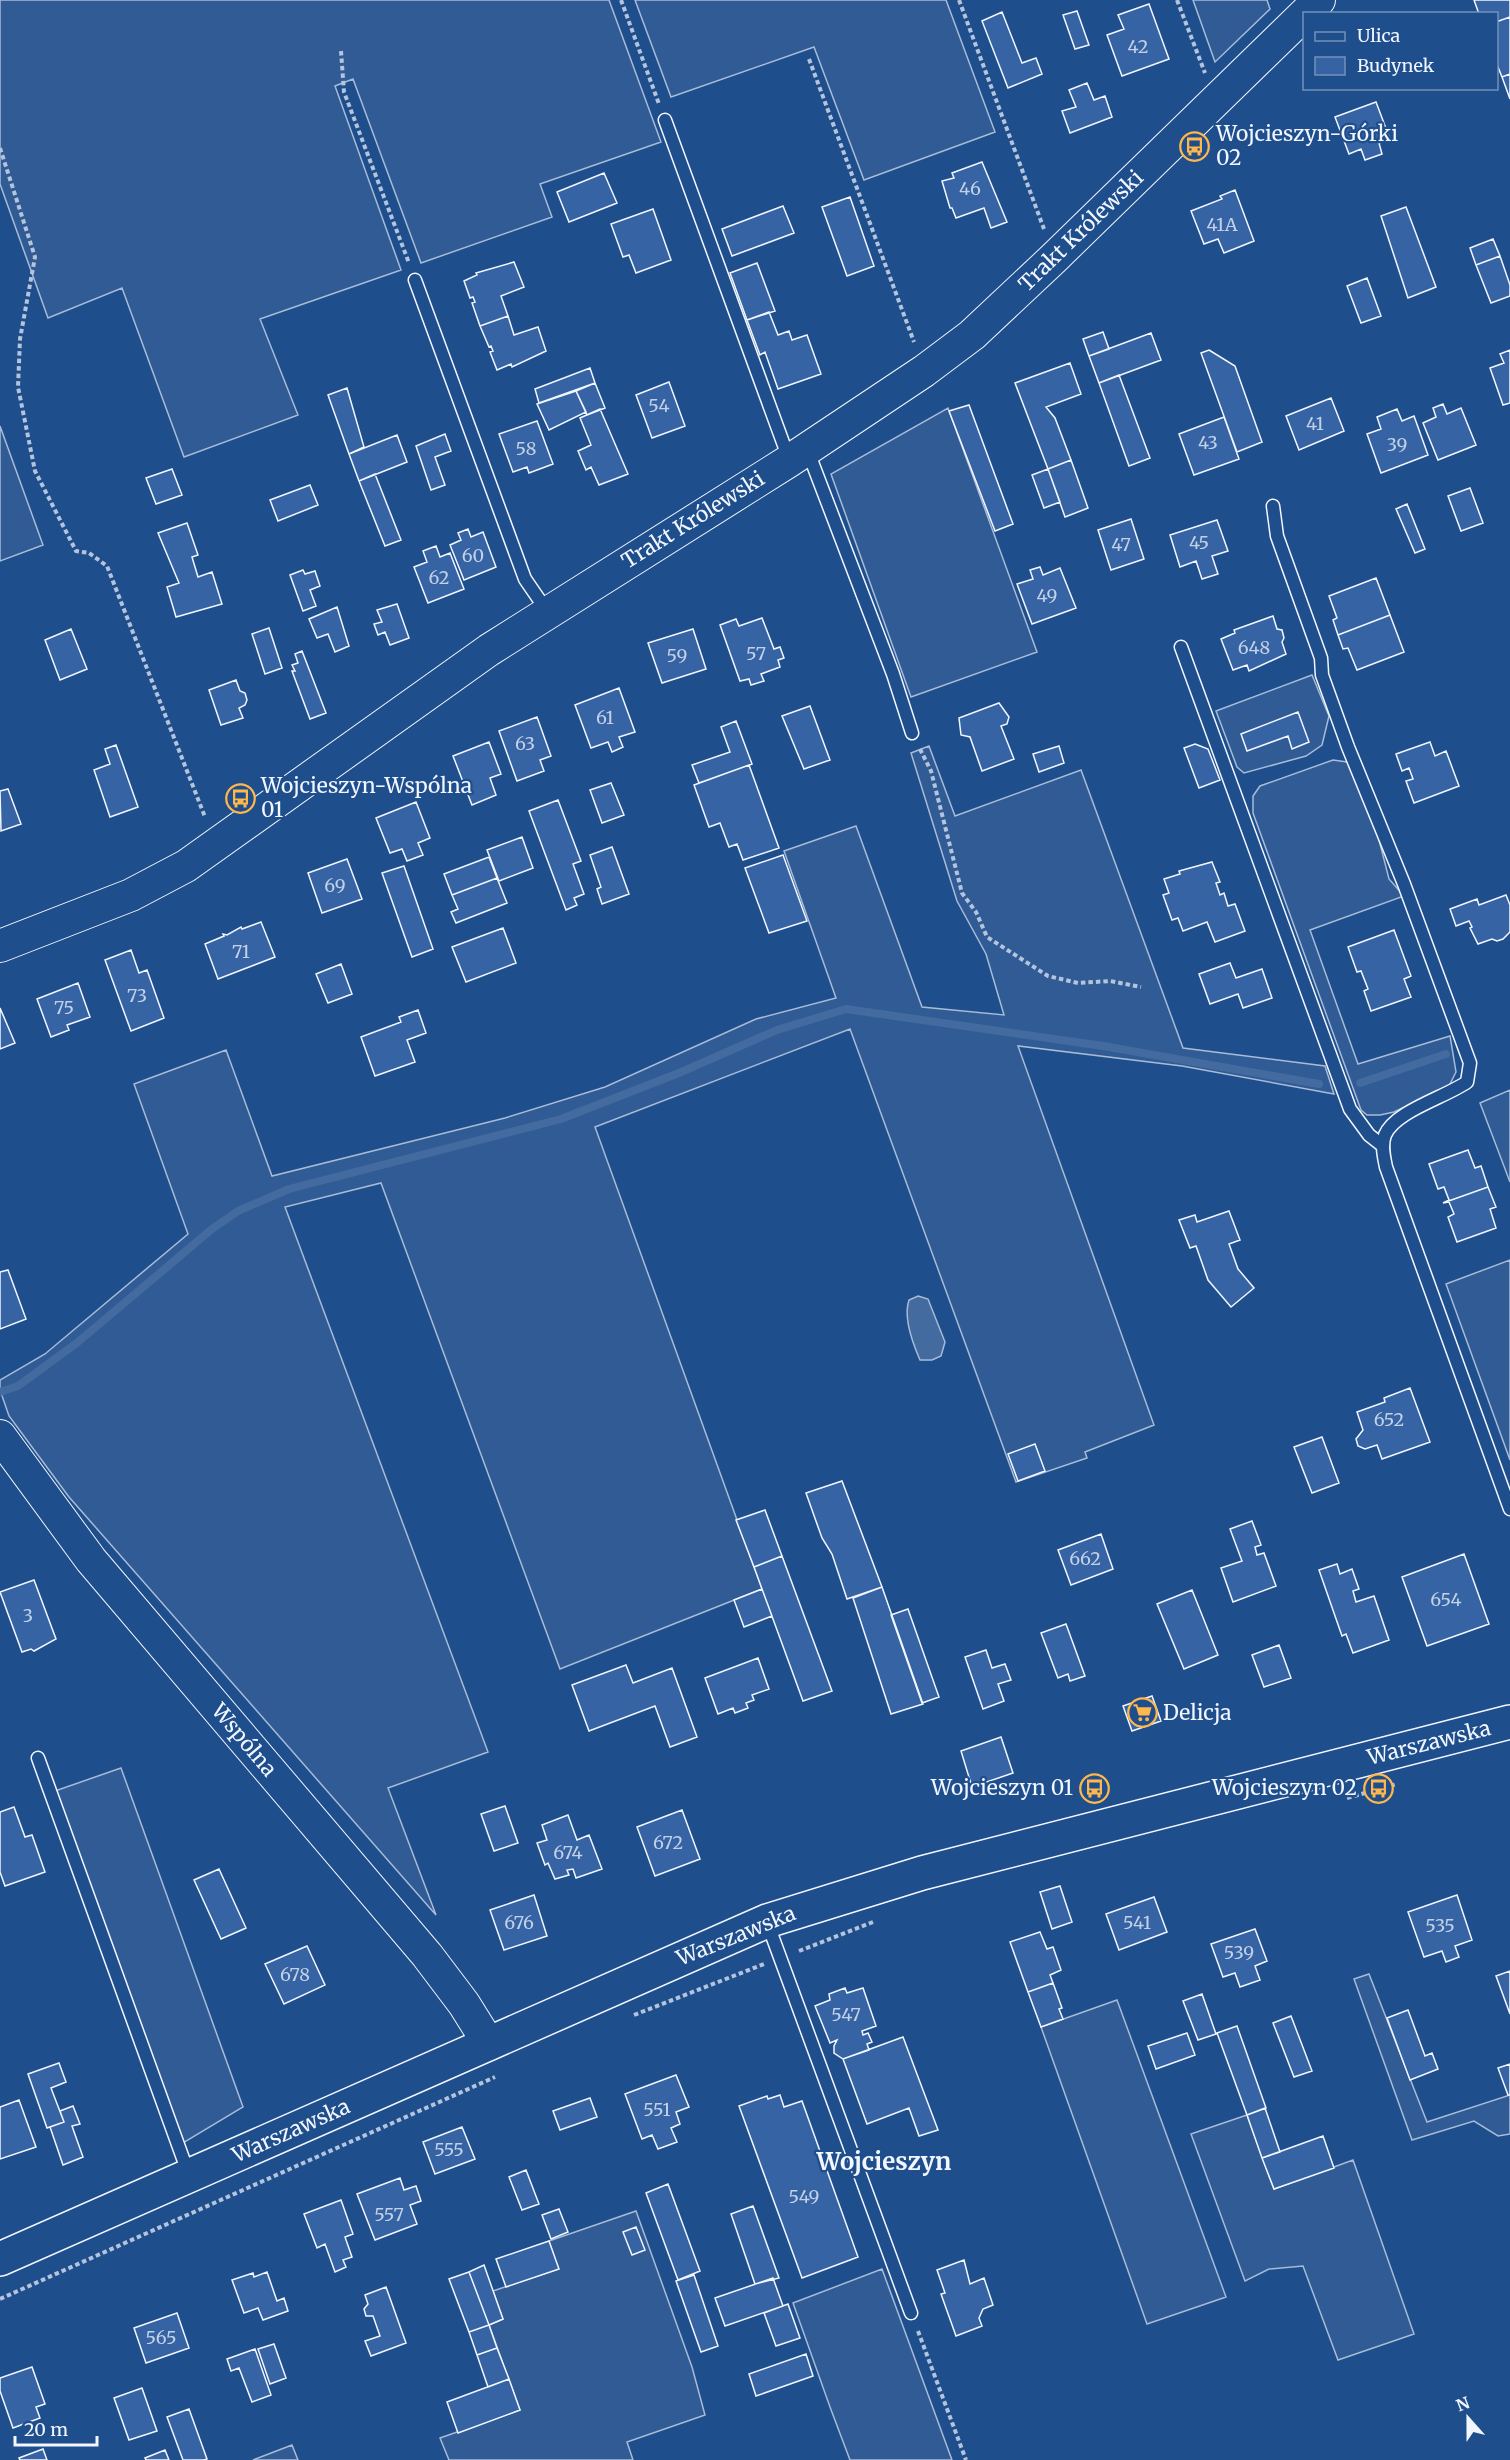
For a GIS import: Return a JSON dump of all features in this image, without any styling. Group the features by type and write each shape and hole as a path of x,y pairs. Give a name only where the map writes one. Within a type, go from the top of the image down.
{"main road":[{"name":"Warszawska","path":"0,2259 767,1920 901,1879 1057,1837 1510,1722"}],"street":[{"name":"Trakt Królewski","path":"1306,12 1318,0"},
{"name":"Trakt Królewski","path":"0,946 131,895 154,884 216,846 547,611 798,454 924,371 972,335 1054,258 1303,14"},
{"name":"Wspólna","path":"0,1436 92,1560 427,1955 464,2004 489,2044"}],"lane":[{"path":"665,120 798,454 893,674 912,733"},
{"path":"415,280 525,579 547,611"},
{"path":"1273,506 1276,536 1321,658 1326,686 1348,747 1404,884 1470,1063 1467,1082 1404,1114 1385,1133 1383,1146 1386,1167 1510,1509"},
{"path":"1181,647 1350,1109 1369,1135 1383,1146"},
{"path":"38,1758 189,2176"},
{"path":"767,1920 779,1958 911,2313"}],"path":[{"path":"621,0 665,120"},
{"path":"960,0 1054,258"},
{"path":"1177,0 1216,98"},
{"path":"341,51 344,92 415,280"},
{"path":"809,59 924,371"},
{"path":"0,148 35,257 20,339 18,387 35,471 76,550 89,553 107,566 216,846"},
{"path":"912,733 931,771 962,893 976,912 987,937 1048,976 1078,983 1110,981 1141,987"},
{"path":"1339,1799 1385,1790 1403,1782"},
{"path":"623,2020 874,1922"},
{"path":"0,2299 504,2073"},
{"path":"911,2313 966,2460"}],"shaded area":[{"path":"0,0 609,0 661,142 540,184 552,217 421,263 353,79 335,86 401,270 260,319 298,415 184,457 122,288 48,318 0,184"},
{"path":"635,0 946,0 995,132 864,180 814,47 671,97"},
{"path":"1193,0 1267,0 1270,9 1215,62"},
{"path":"948,408 1037,652 911,697 831,474"},
{"path":"0,426 43,545 0,561"},
{"path":"1312,675 1329,716 1322,745 1306,756 1244,773 1237,767 1216,711"},
{"path":"929,746 955,816 1081,770 1183,1048 1325,1066 1334,1094 1182,1066 1018,1046 1154,1425 1085,1452 1087,1458 1016,1482 850,1029 595,1127 762,1589 560,1669 381,1183 285,1207 488,1752 388,1788 436,1915 69,1497 9,1416 0,1390 0,1380 45,1354 188,1234 134,1084 226,1050 272,1176 505,1118 605,1087 756,1019 836,998 784,851 856,826 922,1007 1004,1015 986,954 957,901 911,753"},
{"path":"1333,760 1347,762 1353,770 1378,836 1389,879 1404,896 1310,930 1358,1064 1450,1036 1456,1072 1449,1086 1394,1112 1380,1115 1367,1115 1361,1110 1253,813 1253,796 1260,786"},
{"path":"1510,1090 1510,1182 1480,1103"},
{"path":"1510,1260 1510,1460 1446,1284"},
{"path":"918,1296 928,1299 945,1342 941,1356 932,1360 920,1360 910,1330 907,1307 909,1300"},
{"path":"121,1768 243,2107 183,2143 55,1791"},
{"path":"1369,1974 1427,2122 1510,2095 1510,2134 1498,2136 1474,2121 1412,2140 1354,1979"},
{"path":"1117,2000 1226,2297 1147,2324 1041,2027"},
{"path":"1247,2115 1274,2189 1353,2160 1414,2334 1338,2360 1303,2266 1269,2269 1245,2281 1191,2134"},
{"path":"636,2211 692,2367 705,2415 627,2442 633,2460 449,2460 440,2438 520,2410 489,2325 503,2319 493,2291 558,2269 549,2241"},
{"path":"882,2269 952,2460 850,2460 830,2407 793,2303"},
{"path":"292,2445 298,2460 253,2460"}],"building":[{"path":"1474,0 1510,0 1510,17 1498,21 1498,12 1478,12"},
{"path":"1149,4 1169,59 1122,76 1107,35 1124,29 1118,15"},
{"path":"1077,11 1089,45 1075,49 1063,15"},
{"path":"1002,12 1022,63 1036,58 1042,74 1008,88 982,21"},
{"path":"1510,17 1510,74 1502,77 1498,67 1498,21"},
{"path":"1510,74 1510,99 1502,77"},
{"path":"1087,83 1094,100 1105,96 1112,117 1070,133 1062,111 1076,107 1069,90"},
{"path":"1376,102 1390,139 1379,143 1382,154 1365,160 1361,149 1349,154 1335,117"},
{"path":"982,162 1007,222 991,228 984,208 956,218 950,208 942,181 954,178 952,173"},
{"path":"604,173 617,203 569,222 557,192"},
{"path":"1235,190 1254,241 1224,253 1218,239 1204,244 1191,211 1222,199 1220,196"},
{"path":"850,197 874,266 847,276 822,207"},
{"path":"783,206 794,233 732,256 722,229"},
{"path":"1406,207 1436,287 1408,298 1381,216"},
{"path":"653,209 671,260 636,273 629,255 623,257 611,224"},
{"path":"1493,239 1500,256 1476,265 1470,248"},
{"path":"1500,256 1510,285 1510,296 1491,303 1476,265"},
{"path":"514,262 524,287 501,296 508,316 480,326 472,303 475,302 473,297 470,298 464,281 477,275 476,273"},
{"path":"757,263 775,311 747,320 730,273"},
{"path":"1367,278 1381,316 1361,323 1347,286"},
{"path":"769,312 778,335 789,331 792,340 807,335 821,374 778,389 765,352 760,355 747,320"},
{"path":"508,316 514,335 538,327 546,351 512,367 511,364 497,370 490,352 493,351 480,326"},
{"path":"1103,332 1109,349 1089,356 1083,339"},
{"path":"1151,333 1161,360 1099,383 1089,356"},
{"path":"1209,350 1235,366 1262,442 1237,452 1201,353"},
{"path":"1510,350 1510,403 1503,405 1490,368 1504,363 1500,354"},
{"path":"1070,363 1081,394 1046,407 1055,418 1071,460 1048,469 1015,383"},
{"path":"590,368 595,383 539,403 535,389"},
{"path":"1119,375 1150,458 1129,466 1099,383"},
{"path":"669,382 685,426 652,438 636,395"},
{"path":"595,383 605,408 587,415 576,391"},
{"path":"347,388 364,447 349,454 328,395"},
{"path":"576,391 586,412 549,430 537,404"},
{"path":"1331,398 1344,431 1299,450 1286,416"},
{"path":"1443,404 1447,414 1461,408 1476,445 1438,460 1423,423 1436,417 1433,408"},
{"path":"969,405 1013,524 995,531 949,411"},
{"path":"600,409 628,474 599,485 591,467 586,470 578,451 591,445 580,418"},
{"path":"1397,409 1402,421 1414,416 1428,455 1381,473 1367,434 1381,429 1377,417"},
{"path":"1224,417 1239,459 1194,475 1179,434"},
{"path":"537,421 553,464 529,473 527,467 513,472 499,434"},
{"path":"445,434 451,451 435,457 445,485 431,490 416,446"},
{"path":"397,435 407,462 359,481 349,454"},
{"path":"1071,460 1088,508 1065,517 1048,469"},
{"path":"172,469 182,495 156,504 146,478"},
{"path":"1048,469 1060,502 1044,508 1032,475"},
{"path":"375,474 401,540 385,546 359,481"},
{"path":"310,485 318,505 278,521 270,500"},
{"path":"1470,488 1483,523 1461,531 1448,496"},
{"path":"1407,504 1425,549 1415,553 1396,509"},
{"path":"1131,519 1144,559 1111,570 1098,530"},
{"path":"1217,520 1228,551 1212,556 1218,574 1202,579 1196,561 1180,567 1170,535"},
{"path":"187,523 198,555 192,557 198,577 212,572 222,604 176,617 167,587 179,583 158,533"},
{"path":"468,529 471,537 483,532 496,567 464,580 450,545 461,540 458,533"},
{"path":"436,546 440,557 450,553 464,589 428,603 414,567 427,562 423,551"},
{"path":"1040,567 1043,575 1060,568 1076,608 1032,624 1017,584 1033,579 1030,570"},
{"path":"303,570 305,574 315,571 320,586 310,590 316,606 303,611 290,575"},
{"path":"1376,578 1390,615 1338,635 1333,620 1337,618 1329,596"},
{"path":"397,604 409,638 390,645 385,632 378,635 374,624 382,622 377,610"},
{"path":"337,607 349,646 335,652 328,634 317,638 309,619"},
{"path":"1390,615 1404,652 1357,670 1348,648 1343,649 1338,635"},
{"path":"1273,616 1277,629 1282,630 1284,638 1282,642 1286,654 1249,671 1247,665 1233,670 1221,639 1235,633 1234,630"},
{"path":"762,618 774,649 780,647 784,658 778,660 780,667 761,674 764,681 751,685 749,679 740,681 720,625 736,619 739,626"},
{"path":"269,628 282,668 265,674 252,634"},
{"path":"71,629 87,669 60,680 45,640"},
{"path":"693,629 706,669 662,683 648,643"},
{"path":"302,651 326,713 310,719 292,671 295,671 292,665 298,663 295,654"},
{"path":"236,680 247,700 245,705 239,708 243,718 221,725 209,690"},
{"path":"619,688 635,732 619,737 623,747 612,752 608,742 591,748 575,705"},
{"path":"999,703 1009,717 1007,724 1001,726 1014,759 982,771 970,737 961,735 959,718"},
{"path":"810,706 830,760 804,769 782,716"},
{"path":"1298,712 1309,742 1292,749 1288,736 1247,751 1241,734"},
{"path":"537,717 551,756 540,760 544,771 517,781 499,731"},
{"path":"736,721 752,764 699,783 692,765 730,752 721,727"},
{"path":"489,742 501,774 490,778 496,795 472,805 453,756"},
{"path":"1430,742 1435,756 1446,751 1459,786 1414,803 1406,781 1413,779 1409,768 1402,771 1396,754"},
{"path":"1195,744 1208,749 1220,780 1199,788 1184,748"},
{"path":"116,745 138,807 110,817 94,770 110,764 105,749"},
{"path":"1059,746 1064,763 1039,772 1033,754"},
{"path":"749,765 779,848 743,860 737,844 729,847 720,823 709,827 694,785"},
{"path":"611,783 624,815 602,823 590,790"},
{"path":"8,789 21,824 1,831 0,791"},
{"path":"558,800 581,861 573,864 584,894 574,898 577,905 566,910 529,811"},
{"path":"416,802 430,838 418,843 423,855 407,861 402,849 390,853 376,818"},
{"path":"522,837 533,868 499,881 487,850"},
{"path":"612,847 629,894 602,904 597,889 601,887 590,855"},
{"path":"783,855 807,921 769,933 745,868"},
{"path":"489,857 497,878 452,895 444,874"},
{"path":"347,859 362,899 322,913 308,873"},
{"path":"1212,862 1220,882 1216,883 1220,895 1224,893 1228,906 1235,904 1245,931 1215,942 1207,922 1183,931 1178,918 1172,920 1163,895 1169,893 1164,879 1180,874 1179,871"},
{"path":"404,866 433,949 412,957 382,873"},
{"path":"497,878 507,903 456,923 451,912 458,909 452,895"},
{"path":"1506,895 1510,905 1510,932 1503,939 1497,941 1492,939 1478,944 1469,921 1456,926 1450,909 1477,899 1479,905"},
{"path":"261,922 275,957 218,979 205,944 224,936 223,934 227,935 241,927 242,929"},
{"path":"503,928 516,963 466,982 452,947"},
{"path":"1394,930 1411,976 1404,979 1411,997 1371,1011 1364,991 1368,989 1361,971 1357,972 1348,947"},
{"path":"131,950 139,973 147,970 164,1018 131,1031 105,960"},
{"path":"1230,963 1236,978 1262,969 1272,998 1243,1008 1238,994 1210,1004 1199,974"},
{"path":"341,964 352,994 328,1003 316,974"},
{"path":"78,983 90,1017 67,1025 69,1030 51,1037 37,999"},
{"path":"0,1008 15,1043 0,1049"},
{"path":"418,1010 426,1033 407,1040 415,1062 375,1076 361,1037 401,1022 399,1017"},
{"path":"1468,1150 1475,1168 1481,1166 1488,1187 1443,1203 1449,1200 1444,1187 1438,1189 1429,1164"},
{"path":"1488,1187 1496,1207 1490,1209 1496,1228 1457,1242 1448,1217 1454,1214 1449,1202 1443,1203"},
{"path":"1229,1211 1240,1240 1229,1244 1238,1269 1254,1288 1231,1307 1208,1280 1196,1246 1190,1248 1179,1220 1195,1215 1197,1222"},
{"path":"8,1270 26,1319 0,1329 0,1272"},
{"path":"1410,1388 1430,1442 1382,1459 1377,1445 1365,1449 1358,1446 1356,1439 1363,1430 1357,1412 1385,1402 1384,1398"},
{"path":"1322,1437 1339,1483 1312,1493 1294,1447"},
{"path":"1035,1444 1045,1471 1018,1481 1008,1454"},
{"path":"842,1481 882,1587 847,1599 832,1554 822,1538 806,1493"},
{"path":"765,1510 782,1556 754,1567 736,1520"},
{"path":"1252,1521 1261,1545 1255,1547 1257,1555 1264,1553 1276,1586 1233,1602 1221,1568 1242,1561 1230,1529"},
{"path":"1101,1534 1113,1569 1071,1585 1058,1550"},
{"path":"1464,1554 1489,1624 1427,1646 1402,1577"},
{"path":"782,1556 832,1691 803,1701 754,1567"},
{"path":"1337,1564 1340,1574 1352,1569 1359,1589 1353,1591 1356,1602 1374,1596 1389,1640 1353,1653 1346,1634 1342,1636 1319,1570"},
{"path":"34,1580 56,1639 34,1651 31,1649 22,1652 0,1592"},
{"path":"882,1587 923,1704 891,1714 853,1598"},
{"path":"762,1589 772,1616 744,1627 734,1600"},
{"path":"1192,1590 1218,1655 1184,1669 1157,1604"},
{"path":"908,1609 939,1697 922,1703 891,1615"},
{"path":"1066,1624 1085,1676 1070,1681 1068,1674 1058,1678 1041,1633"},
{"path":"1279,1645 1291,1678 1264,1687 1252,1655"},
{"path":"986,1650 992,1668 1005,1664 1011,1680 998,1684 1004,1701 983,1709 965,1657"},
{"path":"758,1658 769,1689 752,1695 754,1700 746,1703 748,1708 735,1713 733,1708 718,1714 705,1678"},
{"path":"626,1665 633,1683 672,1668 697,1737 670,1747 655,1706 589,1731 572,1685"},
{"name":"Delicja","path":"1152,1696 1161,1721 1132,1731 1123,1706"},
{"path":"1001,1737 1013,1773 972,1787 961,1751"},
{"path":"505,1806 518,1843 494,1851 481,1814"},
{"path":"14,1807 25,1837 32,1835 45,1872 5,1886 0,1872 0,1812"},
{"path":"682,1810 700,1859 655,1876 637,1827"},
{"path":"568,1815 577,1840 589,1835 602,1869 576,1878 573,1869 567,1870 569,1875 555,1879 548,1863 545,1865 537,1843 547,1840 542,1825"},
{"path":"219,1869 246,1928 221,1939 194,1880"},
{"path":"1060,1886 1072,1922 1052,1929 1040,1892"},
{"path":"534,1895 547,1936 504,1950 490,1910"},
{"path":"1457,1895 1472,1940 1455,1946 1459,1957 1446,1962 1442,1951 1424,1957 1408,1912"},
{"path":"1154,1897 1167,1932 1119,1950 1106,1914"},
{"path":"1255,1929 1267,1961 1255,1966 1260,1980 1240,1987 1235,1973 1223,1977 1211,1944"},
{"path":"1040,1932 1047,1949 1053,1947 1061,1970 1050,1975 1053,1983 1028,1992 1010,1942"},
{"path":"307,1946 325,1985 284,2004 265,1964"},
{"path":"1510,1971 1510,2014 1496,1976"},
{"path":"1053,1983 1062,2008 1059,2009 1063,2019 1041,2027 1028,1992"},
{"path":"845,1988 847,1993 863,1988 876,2026 862,2031 863,2035 868,2033 872,2042 867,2044 869,2050 843,2059 834,2053 837,2040 830,2043 815,2006 830,2000 829,1994"},
{"path":"1202,1994 1216,2034 1198,2040 1183,2001"},
{"path":"1408,2010 1425,2056 1432,2053 1438,2069 1410,2080 1387,2018"},
{"path":"1291,2016 1312,2071 1294,2077 1273,2023"},
{"path":"1237,2026 1266,2108 1247,2115 1217,2033"},
{"path":"1187,2033 1195,2055 1156,2069 1148,2046"},
{"path":"903,2037 938,2130 919,2136 909,2108 867,2124 843,2059"},
{"path":"59,2063 66,2082 51,2088 64,2122 47,2128 28,2074"},
{"path":"1510,2064 1510,2095 1508,2095 1498,2068"},
{"path":"676,2075 689,2107 676,2112 680,2124 671,2128 677,2142 658,2149 652,2135 642,2139 625,2094"},
{"path":"780,2095 784,2107 802,2101 858,2257 802,2278 739,2106 767,2096 768,2099"},
{"path":"590,2098 597,2117 560,2130 553,2111"},
{"path":"19,2100 36,2147 0,2159 0,2107"},
{"path":"73,2106 80,2124 72,2126 83,2157 63,2165 50,2127 64,2122 60,2111"},
{"path":"1265,2108 1280,2152 1262,2158 1247,2115"},
{"path":"462,2127 475,2159 435,2174 423,2142"},
{"path":"1323,2136 1334,2168 1274,2189 1262,2158"},
{"path":"526,2170 539,2204 522,2210 509,2177"},
{"path":"400,2178 404,2190 416,2186 421,2201 410,2205 417,2224 375,2240 357,2194"},
{"path":"668,2184 700,2271 678,2280 646,2193"},
{"path":"341,2200 353,2234 345,2237 352,2257 343,2260 346,2267 335,2272 325,2244 317,2248 304,2214"},
{"path":"753,2206 779,2278 755,2284 731,2214"},
{"path":"559,2209 568,2232 551,2239 542,2215"},
{"path":"636,2227 645,2250 632,2255 623,2232"},
{"path":"549,2241 559,2269 506,2287 496,2259"},
{"path":"964,2260 970,2284 984,2278 993,2305 983,2309 979,2318 982,2326 956,2336 941,2294 945,2293 937,2270"},
{"path":"484,2265 503,2319 489,2325 469,2272"},
{"path":"267,2272 277,2301 284,2298 288,2311 263,2320 258,2308 244,2313 232,2280 253,2273 254,2277"},
{"path":"469,2272 489,2325 469,2332 449,2279"},
{"path":"694,2275 718,2346 701,2352 676,2281"},
{"path":"773,2278 783,2306 725,2326 715,2298"},
{"path":"386,2287 406,2343 371,2356 365,2341 380,2336 373,2316 366,2316 364,2309 368,2304 365,2295"},
{"path":"788,2304 800,2338 776,2346 764,2313"},
{"path":"177,2313 189,2348 146,2363 134,2328"},
{"path":"489,2325 497,2348 477,2355 469,2332"},
{"path":"274,2344 286,2378 270,2384 258,2349"},
{"path":"497,2348 509,2379 488,2387 477,2355"},
{"path":"255,2349 271,2395 252,2402 239,2368 231,2371 227,2359"},
{"path":"806,2354 813,2376 756,2396 749,2374"},
{"path":"32,2367 45,2404 36,2407 40,2418 13,2428 0,2391 0,2378"},
{"path":"509,2379 520,2410 458,2433 447,2402"},
{"path":"142,2388 157,2431 129,2440 114,2398"},
{"path":"189,2409 207,2459 204,2460 183,2460 167,2417"},
{"path":"43,2449 47,2460 20,2460 19,2458"},
{"path":"165,2450 169,2460 146,2460 145,2458"}],"waterway":[{"path":"0,1392 18,1386 78,1342 212,1229 238,1211 289,1189 561,1119 679,1073 777,1030 846,1009 1103,1046 1319,1084"},
{"path":"1360,1083 1446,1054"}],"place":[{"name":"Wojcieszyn-Górki 02","path":"1195,146"},
{"name":"Wojcieszyn-Wspólna 01","path":"240,798"},
{"name":"Delicja","path":"1142,1713"},
{"name":"Wojcieszyn 01","path":"1094,1788"},
{"name":"Wojcieszyn 02","path":"1378,1788"}],"district":[{"name":"Wojcieszyn","path":"884,2162"}]}
